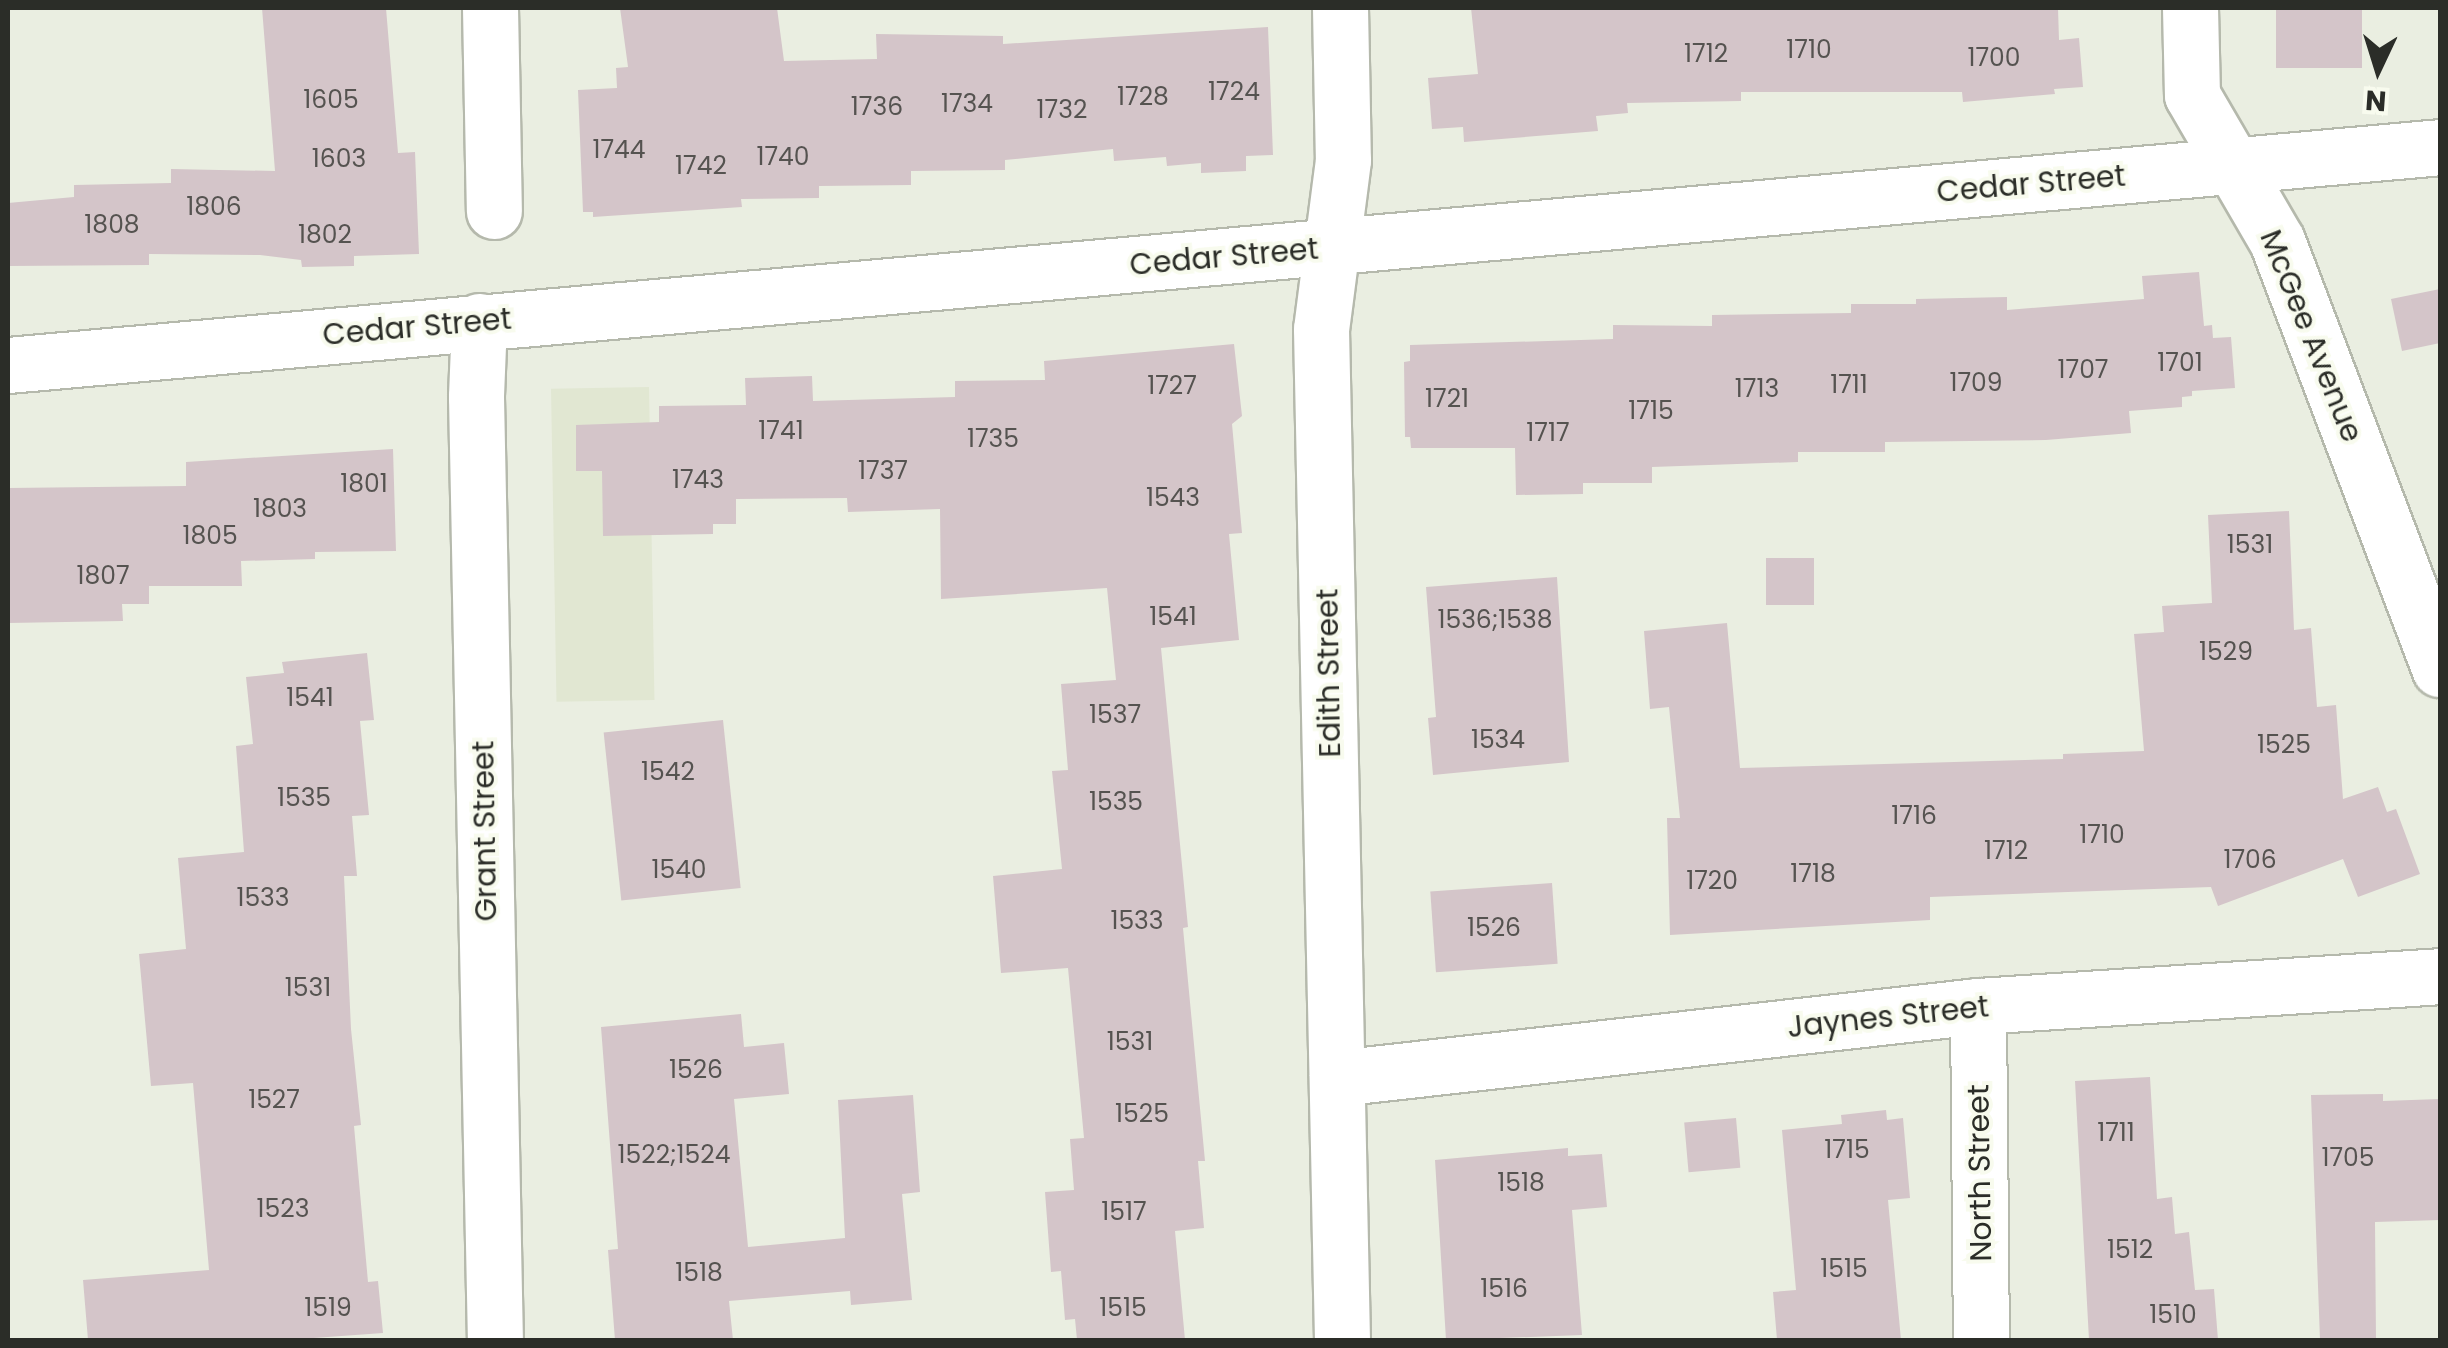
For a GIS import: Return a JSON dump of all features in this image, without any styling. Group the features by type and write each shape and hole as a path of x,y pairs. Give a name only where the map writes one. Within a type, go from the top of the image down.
{"street":[{"path":"490,8 494,212"},
{"name":"Edith Street","path":"1340,8 1343,160 1322,330 1342,1340"},
{"name":"McGee Avenue","path":"2190,8 2192,95 2277,241 2440,669"},
{"name":"Cedar Street","path":"8,365 2440,147"},
{"name":"Grant Street","path":"480,321 477,417 495,1340"},
{"name":"Jaynes Street","path":"1337,1078 1978,1006 2440,976"},
{"name":"North Street","path":"1978,1006 1982,1340"}],"shaded area":[{"path":"649,387 654,700 556,702 551,389"}],"building":[{"path":"262,8 386,8 398,153 415,152 419,254 354,256 354,266 302,267 301,260 260,255 149,254 149,265 8,266 8,203 74,197 74,185 171,183 171,169 275,171"},
{"path":"620,8 777,8 784,61 877,59 876,34 1003,36 1003,44 1268,27 1273,155 1246,156 1246,171 1201,173 1201,163 1167,166 1166,157 1114,161 1113,149 1005,160 1005,170 911,171 911,185 819,186 819,198 741,199 742,207 593,217 593,212 583,212 578,90 617,88 616,68 628,67"},
{"path":"1471,8 2058,8 2059,40 2079,38 2083,87 2054,89 2055,94 1963,102 1962,92 1741,92 1741,101 1627,103 1628,113 1596,116 1598,131 1464,142 1463,127 1432,129 1428,78 1478,74"},
{"path":"2276,8 2362,8 2362,68 2276,68"},
{"path":"2199,272 2204,326 2212,325 2213,338 2231,337 2235,388 2192,391 2192,396 2182,397 2182,407 2129,411 2131,433 2046,440 1885,442 1885,452 1798,452 1798,462 1652,467 1652,483 1583,483 1583,494 1516,495 1515,448 1411,448 1410,437 1405,437 1404,362 1410,361 1410,345 1613,339 1613,325 1712,326 1712,315 1851,313 1851,304 1916,304 1916,299 2007,297 2007,310 2144,299 2142,276"},
{"path":"2440,289 2440,343 2402,351 2391,299"},
{"path":"1234,344 1242,416 1232,424 1242,533 1229,534 1239,640 1161,648 1188,927 1183,928 1205,1161 1198,1161 1204,1228 1175,1231 1185,1340 1077,1340 1075,1319 1065,1320 1061,1271 1051,1272 1045,1192 1074,1190 1070,1139 1084,1138 1068,968 1001,973 993,876 1062,869 1052,771 1068,770 1061,684 1116,680 1107,588 941,599 940,509 848,512 847,498 736,499 736,524 713,524 713,534 603,536 602,471 576,471 576,425 659,422 659,406 746,405 745,378 812,376 813,401 955,397 955,381 1045,380 1044,361"},
{"path":"393,449 396,551 315,552 315,559 241,561 242,586 149,586 149,604 122,604 123,621 8,623 8,488 186,486 186,462"},
{"path":"2289,511 2294,630 2311,628 2317,707 2336,705 2343,799 2378,787 2387,812 2396,809 2420,874 2358,897 2343,859 2218,906 2211,887 1930,897 1930,920 1670,935 1667,818 1680,818 1669,707 1650,709 1644,631 1727,623 1740,768 2063,759 2063,754 2144,751 2134,634 2164,632 2162,606 2212,603 2208,515"},
{"path":"1766,558 1814,558 1814,605 1766,605"},
{"path":"1557,577 1569,762 1433,775 1428,718 1436,717 1426,587"},
{"path":"367,653 374,720 360,721 369,815 352,816 357,876 344,876 351,1029 361,1125 354,1126 368,1282 378,1281 383,1333 286,1340 88,1340 83,1280 209,1270 193,1083 151,1086 139,954 186,949 178,858 244,852 236,746 253,744 246,677 284,673 282,662"},
{"path":"723,720 741,888 621,901 604,733"},
{"path":"1552,883 1558,964 1436,972 1430,892"},
{"path":"741,1014 744,1047 784,1043 789,1094 734,1099 748,1247 845,1238 838,1100 913,1095 920,1192 902,1194 912,1300 851,1305 850,1291 729,1301 733,1340 615,1340 608,1250 618,1249 601,1027"},
{"path":"2150,1077 2157,1199 2172,1197 2175,1234 2189,1232 2195,1290 2214,1289 2218,1340 2089,1340 2075,1081"},
{"path":"2383,1094 2383,1101 2440,1099 2440,1220 2375,1222 2376,1340 2320,1340 2311,1095"},
{"path":"1886,1110 1887,1120 1903,1118 1910,1198 1888,1200 1901,1340 1777,1340 1773,1292 1796,1290 1782,1130 1842,1124 1841,1115"},
{"path":"1736,1118 1740,1168 1689,1172 1684,1123"},
{"path":"1568,1148 1568,1156 1602,1154 1607,1207 1572,1210 1582,1335 1446,1340 1435,1160"}]}
